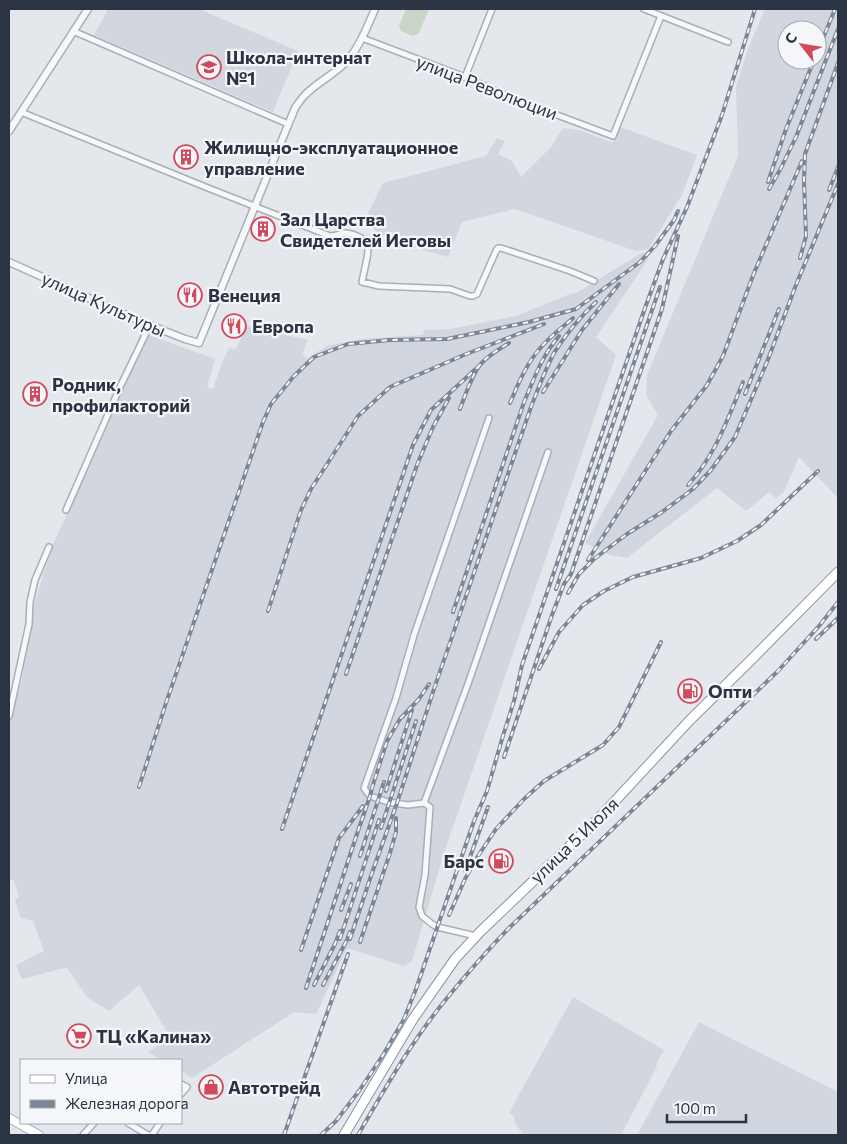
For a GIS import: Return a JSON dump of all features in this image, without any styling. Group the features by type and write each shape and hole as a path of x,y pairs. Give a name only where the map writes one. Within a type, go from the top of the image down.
{"highway":[{"name":"улица 5 Июля","path":"344,1135 413,1019 455,959 476,936 602,815 690,720 838,572"}],"main road":[{"path":"9,1118 39,1135"}],"street":[{"path":"9,131 88,9"},
{"path":"254,206 295,108 312,88 330,77 347,60 362,38 374,9"},
{"path":"466,77 492,9"},
{"path":"644,9 728,42"},
{"name":"улица Революции","path":"362,38 613,136 661,16"},
{"path":"73,31 288,124"},
{"path":"21,112 330,236 346,233 362,238 368,248 362,282 379,286 450,289 473,296 477,294 498,248 570,271 594,281"},
{"name":"улица Культуры","path":"9,262 184,340 200,342 254,206"},
{"path":"66,510 116,395 150,325"},
{"path":"476,936 438,927 422,916 419,907 425,875 430,807 424,803 408,805 388,802 370,796 364,788 396,698 414,635 489,418"},
{"path":"424,803 472,672 548,452"},
{"path":"9,716 29,624 30,602 35,580 49,547"},
{"path":"182,1084 187,1086 182,1093"},
{"path":"84,1135 93,1124"},
{"path":"130,1124 150,1135 159,1124"}],"shaded area":[{"name":"Школа-интернат №1","path":"108,9 199,9 298,51 273,112 94,35"},
{"path":"765,9 838,9 838,498 799,457 783,493 776,498 769,492 746,511 717,488 627,558 610,555 585,543 658,415 646,395 647,375 738,156 736,87 748,49"},
{"path":"620,127 697,155 682,195 648,249 636,251 515,209 462,222 448,257 392,241 377,232 365,220 383,183 486,156 497,138 505,141 498,154 512,161 521,177 551,147 563,128 580,130 613,143"},
{"path":"643,252 649,258 596,337 616,355 443,856 412,961 404,966 347,948 316,1014 294,1012 192,1078 182,1072 182,1059 160,1059 148,1052 168,1039 169,1035 139,985 109,1011 88,998 67,968 22,979 16,965 44,951 33,921 21,918 15,900 19,897 14,880 9,880 9,724 22,680 34,605 51,549 94,455 141,332 215,359 207,387 213,389 229,348 236,349 247,326 308,340 302,354 307,359 327,346 360,339 423,335 424,330 450,329 516,316 576,293"},
{"path":"573,997 664,1050 621,1135 523,1135 515,1123 514,1116 509,1113"},
{"path":"699,1022 838,1092 838,1135 637,1135"}],"green space":[{"path":"406,9 429,9 419,33 413,36 401,31 399,26"}],"railway":[{"path":"321,1135 336,1121 383,1055 404,1019 416,989 474,821 487,791 514,701 522,665 645,308 663,259 687,207 722,115 755,9"},
{"path":"827,29 835,9"},
{"path":"769,189 796,137 838,29"},
{"path":"800,258 806,236 805,154 838,63"},
{"path":"768,182 786,129 810,70"},
{"path":"588,560 671,431 707,385 723,356 754,273 802,161"},
{"path":"829,190 838,167"},
{"path":"568,593 579,574 594,559 693,489 711,470 735,437 838,184"},
{"path":"139,787 263,422 271,404 294,376 314,357 348,344 390,340 447,339 529,322 576,309 640,262 655,246 674,220 678,211"},
{"path":"504,757 552,615 564,584 571,574 662,309 678,236"},
{"path":"543,392 582,330 619,284"},
{"path":"556,589 660,287"},
{"path":"350,939 531,407 554,353 563,339 596,302"},
{"path":"745,394 779,309"},
{"path":"510,403 532,358 550,338 573,318"},
{"path":"268,611 301,510 311,489 358,416 390,387 464,355 544,324"},
{"path":"453,612 524,402 543,360 559,336"},
{"path":"460,409 471,381 480,365 509,343"},
{"path":"282,829 413,445 431,410 480,365"},
{"path":"688,485 698,474 713,449 743,382"},
{"path":"346,674 417,465 433,427 449,398"},
{"path":"539,669 559,632 583,605 604,591 633,577 701,558 737,541 761,525 818,471"},
{"path":"358,1135 419,1035 443,1003 484,955 509,928 777,672 838,602"},
{"path":"816,639 838,618"},
{"path":"449,915 465,879 496,829 544,781 603,745 619,727 661,642"},
{"path":"306,988 387,741 400,719 419,699 429,684"},
{"path":"386,791 412,710"},
{"path":"381,828 416,721"},
{"path":"360,856 384,782"},
{"path":"301,950 339,838 363,806"},
{"path":"465,871 488,807"},
{"path":"360,942 390,853 396,832 396,818"},
{"path":"340,939 379,820"},
{"path":"341,910 351,884"},
{"path":"314,985 340,931"},
{"path":"323,985 350,932"},
{"path":"284,1135 348,954"}],"place":[{"name":"Школа-интернат №1","path":"209,67"},
{"name":"Жилищно-эксплуатационное управление","path":"186,157"},
{"name":"Зал Царства Свидетелей Иеговы","path":"263,229"},
{"name":"Венеция","path":"190,295"},
{"name":"Европа","path":"234,326"},
{"name":"Родник, профилакторий","path":"35,394"},
{"name":"Опти","path":"690,691"},
{"name":"Барс","path":"501,861"},
{"name":"ТЦ «Калина»","path":"79,1036"},
{"name":"Автотрейд","path":"211,1087"}]}
